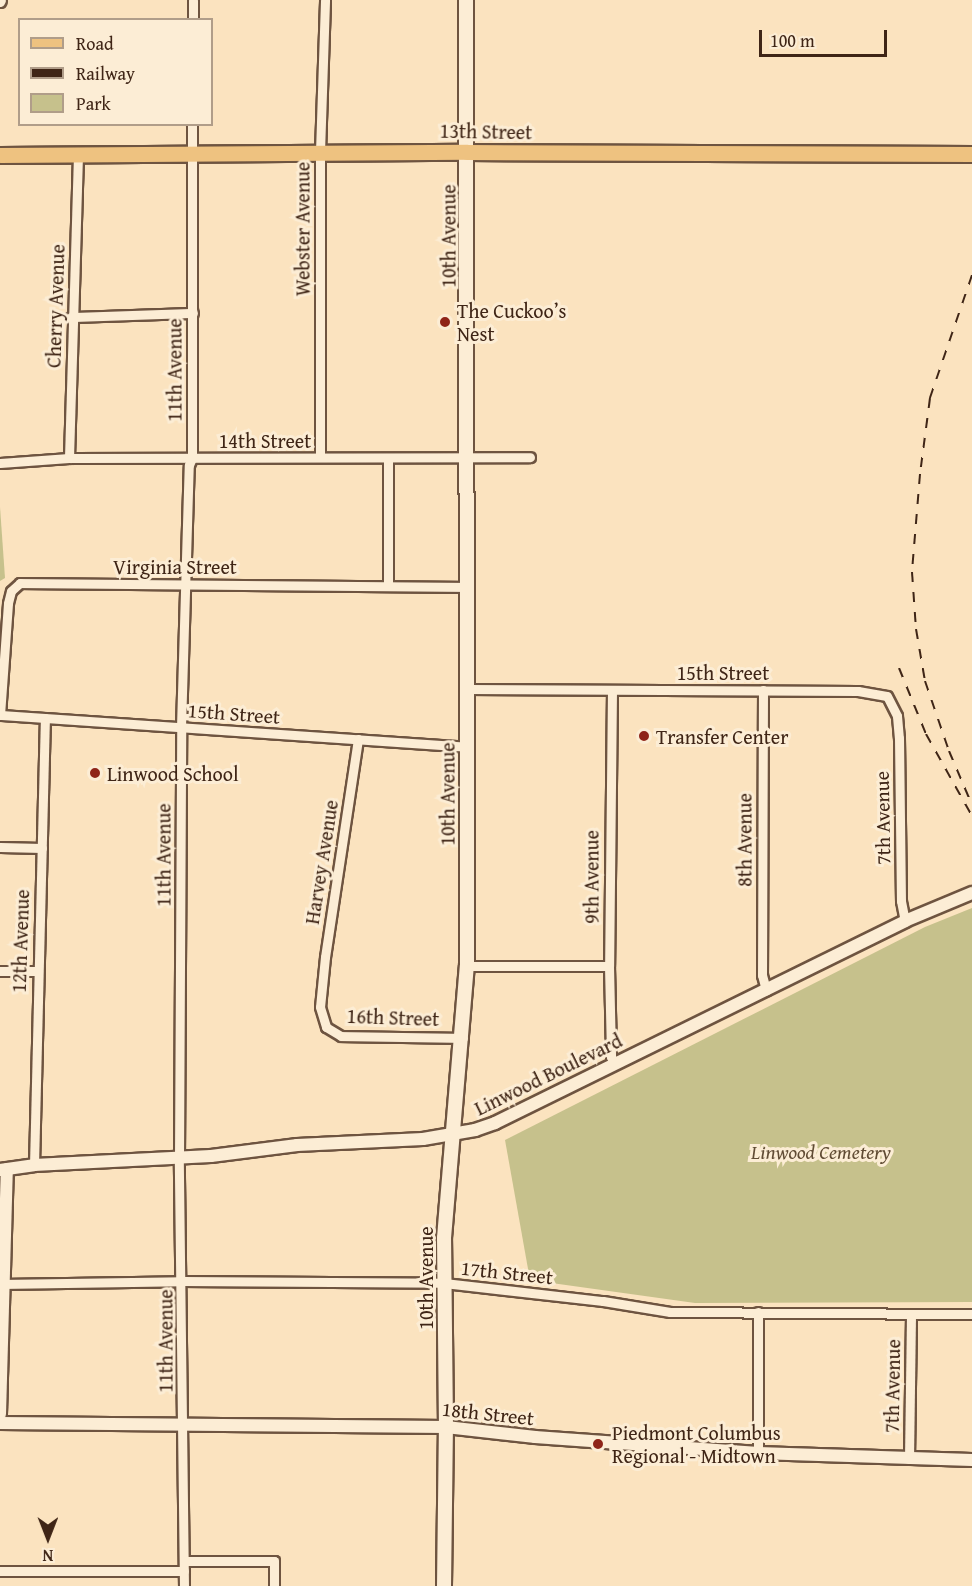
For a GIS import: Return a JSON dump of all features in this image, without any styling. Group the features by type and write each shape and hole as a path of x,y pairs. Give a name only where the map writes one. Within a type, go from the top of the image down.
{"main road":[{"name":"10th Avenue","path":"444,1586 446,1205 463,1038 467,966 466,0"},
{"name":"13th Street","path":"0,155 320,152 972,154"}],"street":[{"path":"193,0 193,18"},
{"name":"Webster Avenue","path":"320,457 320,152 325,0"},
{"name":"11th Avenue","path":"184,1586 184,1425 179,1158 181,727 189,465 192,458 192,126"},
{"name":"Cherry Avenue","path":"69,458 78,154"},
{"path":"72,317 193,313"},
{"name":"14th Street","path":"0,464 69,458 530,457"},
{"path":"388,458 388,586"},
{"name":"Virginia Street","path":"0,715 8,603 15,586 30,583 467,587"},
{"name":"15th Street","path":"468,689 858,691 887,696 895,714"},
{"name":"9th Avenue","path":"612,690 609,758 609,966 611,1057 615,1064"},
{"name":"8th Avenue","path":"763,690 762,975 766,990"},
{"name":"7th Avenue","path":"895,714 899,749 900,901 905,921"},
{"name":"15th Street","path":"0,715 466,747"},
{"name":"12th Avenue","path":"34,1165 45,718"},
{"name":"Harvey Avenue","path":"321,991 358,739"},
{"path":"0,847 42,848"},
{"name":"Linwood Boulevard","path":"3,1170 34,1165 179,1158 297,1145 454,1136 495,1123 905,921 972,893"},
{"path":"467,966 609,966"},
{"path":"0,971 38,971"},
{"name":"16th Street","path":"321,991 320,1007 326,1027 341,1035 463,1038"},
{"path":"0,1414 3,1170"},
{"name":"17th Street","path":"2,1284 182,1281 444,1283 603,1301 670,1312 972,1314"},
{"path":"758,1311 758,1453"},
{"name":"7th Avenue","path":"909,1459 911,1314"},
{"name":"18th Street","path":"0,1423 446,1427 534,1437 758,1453 972,1460"},
{"path":"184,1561 274,1562 274,1586"},
{"path":"0,1572 184,1571"}],"green space":[{"path":"0,507 5,578 0,581"},
{"name":"Linwood Cemetery","path":"972,908 972,1302 695,1303 530,1280 505,1140 925,927"}],"railway":[{"path":"972,275 930,398 920,474 912,572 916,629 925,681 949,751 972,805"},
{"path":"899,668 926,734 972,816"}],"place":[{"name":"The Cuckoo’s Nest","path":"445,322"},
{"name":"Transfer Center","path":"644,736"},
{"name":"Linwood School","path":"95,773"},
{"name":"Piedmont Columbus Regional - Midtown","path":"598,1444"}]}
